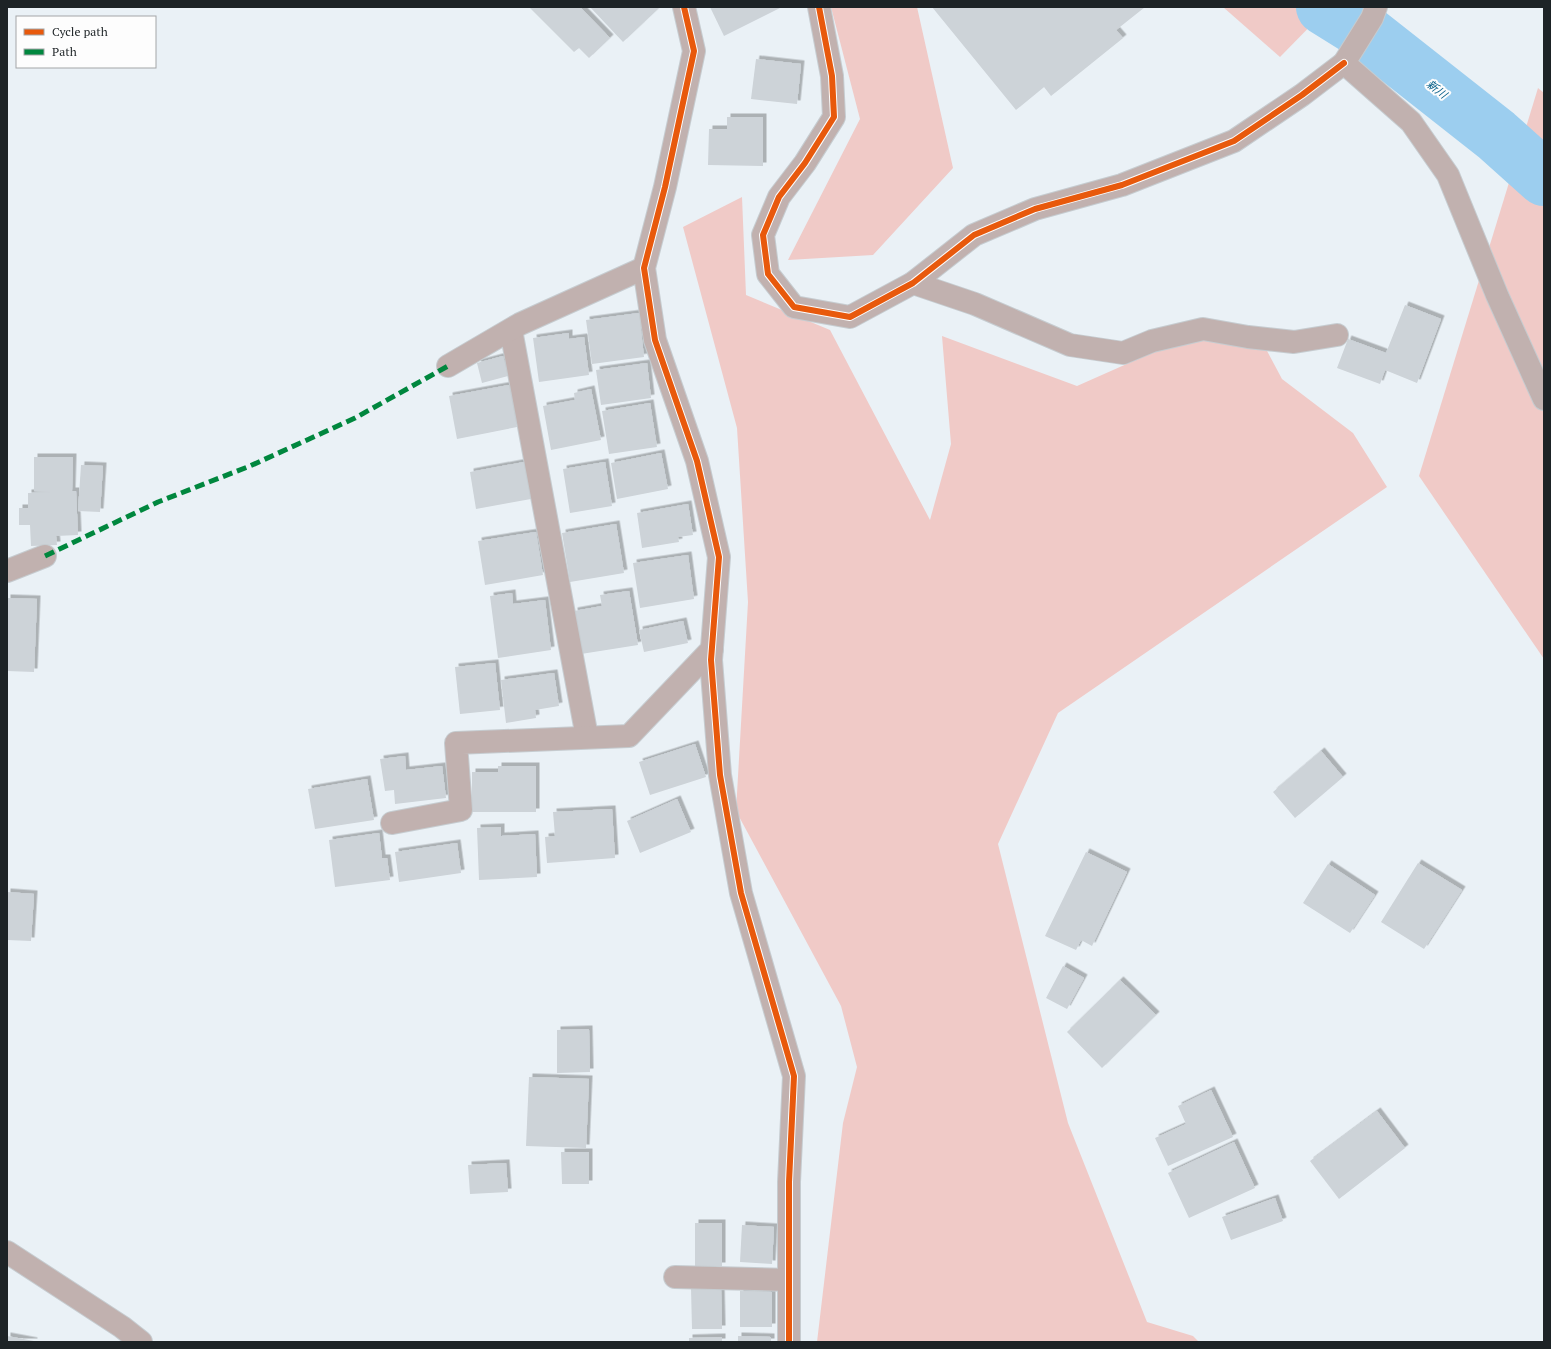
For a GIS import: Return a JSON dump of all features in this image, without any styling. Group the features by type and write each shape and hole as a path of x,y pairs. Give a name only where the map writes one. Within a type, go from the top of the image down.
{"street":[{"path":"684,7 694,52 665,187 644,268 655,340 697,461 719,557 711,660 720,775 741,893 794,1076 789,1182 789,1342"},
{"path":"819,7 832,76 834,117 805,163 779,198 763,235 768,274 794,307 850,317 913,283 974,235 1035,209 1122,185 1234,141 1302,95 1347,59 1374,13"},
{"path":"1347,59 1411,122 1448,175 1497,295 1544,399"},
{"path":"448,366 510,330 644,268"},
{"path":"913,283 975,304 1070,345 1123,353 1152,341 1203,329 1248,337 1294,342 1337,335"},
{"path":"510,330 587,737"},
{"path":"7,571 45,556"},
{"path":"392,823 461,810 456,743 629,736 712,649"},
{"path":"7,1252 122,1327 141,1342"},
{"path":"675,1277 789,1280"}],"shaded area":[{"path":"831,7 917,7 953,168 873,255 788,260 860,119"},
{"path":"1223,7 1329,7 1280,57"},
{"path":"1538,88 1544,93 1544,659 1419,476"},
{"path":"742,197 746,295 830,330 930,520 951,444 942,336 1077,386 1165,347 1257,332 1282,379 1353,433 1387,487 1058,713 998,844 1068,1123 1147,1322 1193,1336 1199,1342 817,1342 843,1123 857,1067 841,1006 736,811 748,602 737,428 683,227"}],"building":[{"path":"529,7 580,7 610,38 589,58 579,48 574,52"},
{"path":"590,7 660,7 623,42"},
{"path":"710,7 782,7 724,36"},
{"path":"932,7 1145,7 1116,30 1123,38 1051,96 1044,87 1016,110"},
{"path":"756,59 801,64 797,104 751,99"},
{"path":"727,117 763,117 763,166 708,165 709,129 727,129"},
{"path":"1405,305 1441,319 1417,383 1385,370 1380,384 1337,368 1348,339 1386,353"},
{"path":"639,313 644,357 592,364 586,320"},
{"path":"569,333 569,339 584,337 589,375 539,382 533,338"},
{"path":"503,356 508,376 482,383 477,363"},
{"path":"647,363 651,398 601,405 596,370"},
{"path":"509,385 517,427 457,439 449,396"},
{"path":"591,389 601,440 551,450 543,406 575,400 574,393"},
{"path":"650,403 657,447 609,454 602,411"},
{"path":"661,453 668,489 617,499 611,463"},
{"path":"34,457 73,457 72,491 76,491 78,535 56,536 57,545 31,546 30,525 19,525 19,508 28,508 28,493 50,492 34,491"},
{"path":"524,462 531,499 476,509 470,472"},
{"path":"605,462 612,506 570,513 563,469"},
{"path":"81,465 103,466 100,512 78,511"},
{"path":"688,504 693,535 678,537 679,542 642,548 637,513"},
{"path":"616,524 624,573 570,582 562,533"},
{"path":"536,532 543,575 485,585 478,541"},
{"path":"688,555 694,599 640,608 633,563"},
{"path":"629,591 638,645 581,654 574,611 602,606 600,595"},
{"path":"512,593 513,604 545,600 551,650 498,658 490,596"},
{"path":"7,598 37,599 34,672 7,671"},
{"path":"683,621 688,643 644,652 639,630"},
{"path":"495,663 500,710 460,714 455,667"},
{"path":"554,673 559,706 535,710 536,718 506,723 501,680"},
{"path":"695,744 706,777 650,795 639,762"},
{"path":"1321,751 1343,777 1295,818 1273,792"},
{"path":"405,756 406,770 442,766 446,798 395,804 394,790 385,791 380,759"},
{"path":"498,766 536,766 536,812 472,812 472,772 498,772"},
{"path":"367,779 374,820 315,829 308,789"},
{"path":"677,799 691,832 640,853 627,821"},
{"path":"612,809 615,858 547,863 545,837 555,836 553,812"},
{"path":"501,827 501,836 535,834 537,877 479,880 477,828"},
{"path":"379,833 382,858 387,858 390,880 335,887 329,840"},
{"path":"457,843 461,873 399,882 395,852"},
{"path":"1086,852 1127,872 1092,946 1081,940 1076,950 1045,936"},
{"path":"1418,863 1462,890 1424,949 1381,922"},
{"path":"1328,864 1375,895 1350,933 1303,903"},
{"path":"7,892 34,894 31,941 7,940"},
{"path":"1063,966 1084,978 1067,1009 1046,998"},
{"path":"1120,980 1156,1015 1102,1068 1067,1032"},
{"path":"589,1029 590,1072 557,1073 557,1030"},
{"path":"529,1077 589,1079 586,1148 526,1146"},
{"path":"1211,1090 1233,1137 1168,1166 1155,1138 1186,1124 1178,1106"},
{"path":"1377,1111 1405,1148 1339,1199 1310,1161"},
{"path":"1234,1142 1255,1188 1189,1218 1168,1173"},
{"path":"561,1152 589,1152 589,1184 562,1184"},
{"path":"506,1163 508,1192 470,1194 468,1165"},
{"path":"1275,1198 1283,1221 1231,1240 1222,1217"},
{"path":"695,1223 722,1223 722,1266 695,1266"},
{"path":"742,1225 774,1227 772,1264 740,1262"},
{"path":"691,1288 721,1288 722,1329 692,1329"},
{"path":"740,1291 772,1292 772,1327 740,1327"},
{"path":"7,1336 34,1341 34,1342 7,1342"},
{"path":"738,1336 771,1337 771,1342 738,1342"},
{"path":"722,1337 722,1342 689,1342 689,1338"}],"waterway":[{"name":"新川","path":"1324,7 1369,35 1496,135 1544,178"}],"marked path":[{"path":"45,556 158,502 250,466 355,418 448,366"}],"cycle path":[{"path":"684,7 694,51 665,187 644,268 655,340 697,461 719,557 711,660 720,775 741,893 794,1076 789,1182 789,1342"},
{"path":"819,7 832,76 834,117 805,163 779,197 763,235 768,274 794,307 850,317 913,283 974,235 1035,209 1122,185 1234,141 1302,95 1344,63"}]}
